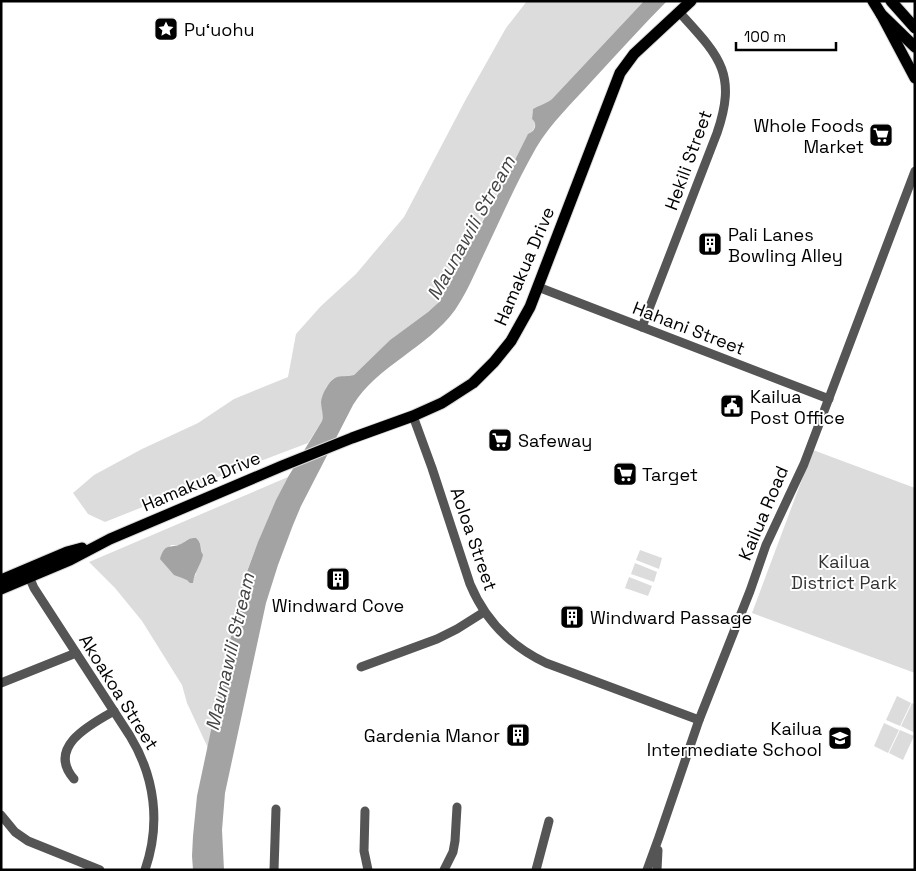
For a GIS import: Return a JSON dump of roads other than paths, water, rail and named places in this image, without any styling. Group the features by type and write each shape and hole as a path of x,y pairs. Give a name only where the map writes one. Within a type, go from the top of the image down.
{"main road":[{"name":"Hamakua Drive","path":"1,589 67,552 110,539 282,466 430,409 454,396 475,381 511,341 530,307 620,73 634,54 691,1"},
{"path":"873,1 915,78"},
{"path":"891,1 915,28"},
{"path":"881,14 915,47"},
{"name":"Hamakua Drive","path":"1,580 28,574"}],"street":[{"name":"Hekili Street","path":"642,327 717,133 723,115 725,99 724,76 717,56 679,12"},
{"name":"Kailua Road","path":"647,870 699,720 750,591 766,545 804,464 915,171"},
{"name":"Hahani Street","path":"538,287 828,399"},
{"name":"Aoloa Street","path":"413,416 470,584 484,612 492,623 508,639 535,658 699,720"},
{"name":"Akoakoa Street","path":"28,574 34,588 142,756 154,802 154,826 151,849 145,870"},
{"path":"361,667 437,639 484,612"},
{"path":"1,683 76,653"},
{"path":"74,779 68,771 65,762 72,740 81,731 114,710"},
{"path":"444,870 453,852 457,807"},
{"path":"274,870 276,809"},
{"path":"365,811 364,851 368,870"},
{"path":"1,815 15,832 28,841 100,870"},
{"path":"536,870 549,821"},
{"path":"657,870 659,837"}],"water":[{"name":"Maunawili Stream","path":"644,1 667,1 569,105 542,139 508,202 470,284 455,310 431,335 375,379 353,405 301,506 278,565 266,603 225,793 222,830 224,870 193,870 193,836 197,796 242,585 276,500 322,421 321,402 326,388 335,378 354,375 390,340 438,303 443,292 444,283 457,267 497,196 528,134 534,130 533,109 552,99"},
{"path":"196,538 203,555 193,583 190,583 174,575 160,559 166,548"}],"place":[{"name":"Puʻuohu","path":"166,29"},
{"name":"Whole Foods Market","path":"881,135"},
{"name":"Pali Lanes Bowling Alley","path":"710,244"},
{"name":"Kailua Post Office","path":"732,406"},
{"name":"Safeway","path":"500,440"},
{"name":"Target","path":"625,474"},
{"name":"Windward Cove","path":"338,579"},
{"name":"Windward Passage","path":"572,617"},
{"name":"Gardenia Manor","path":"518,735"},
{"name":"Kailua Intermediate School","path":"840,738"}],"park label":[{"name":"Kailua District Park","path":"844,571"}]}
